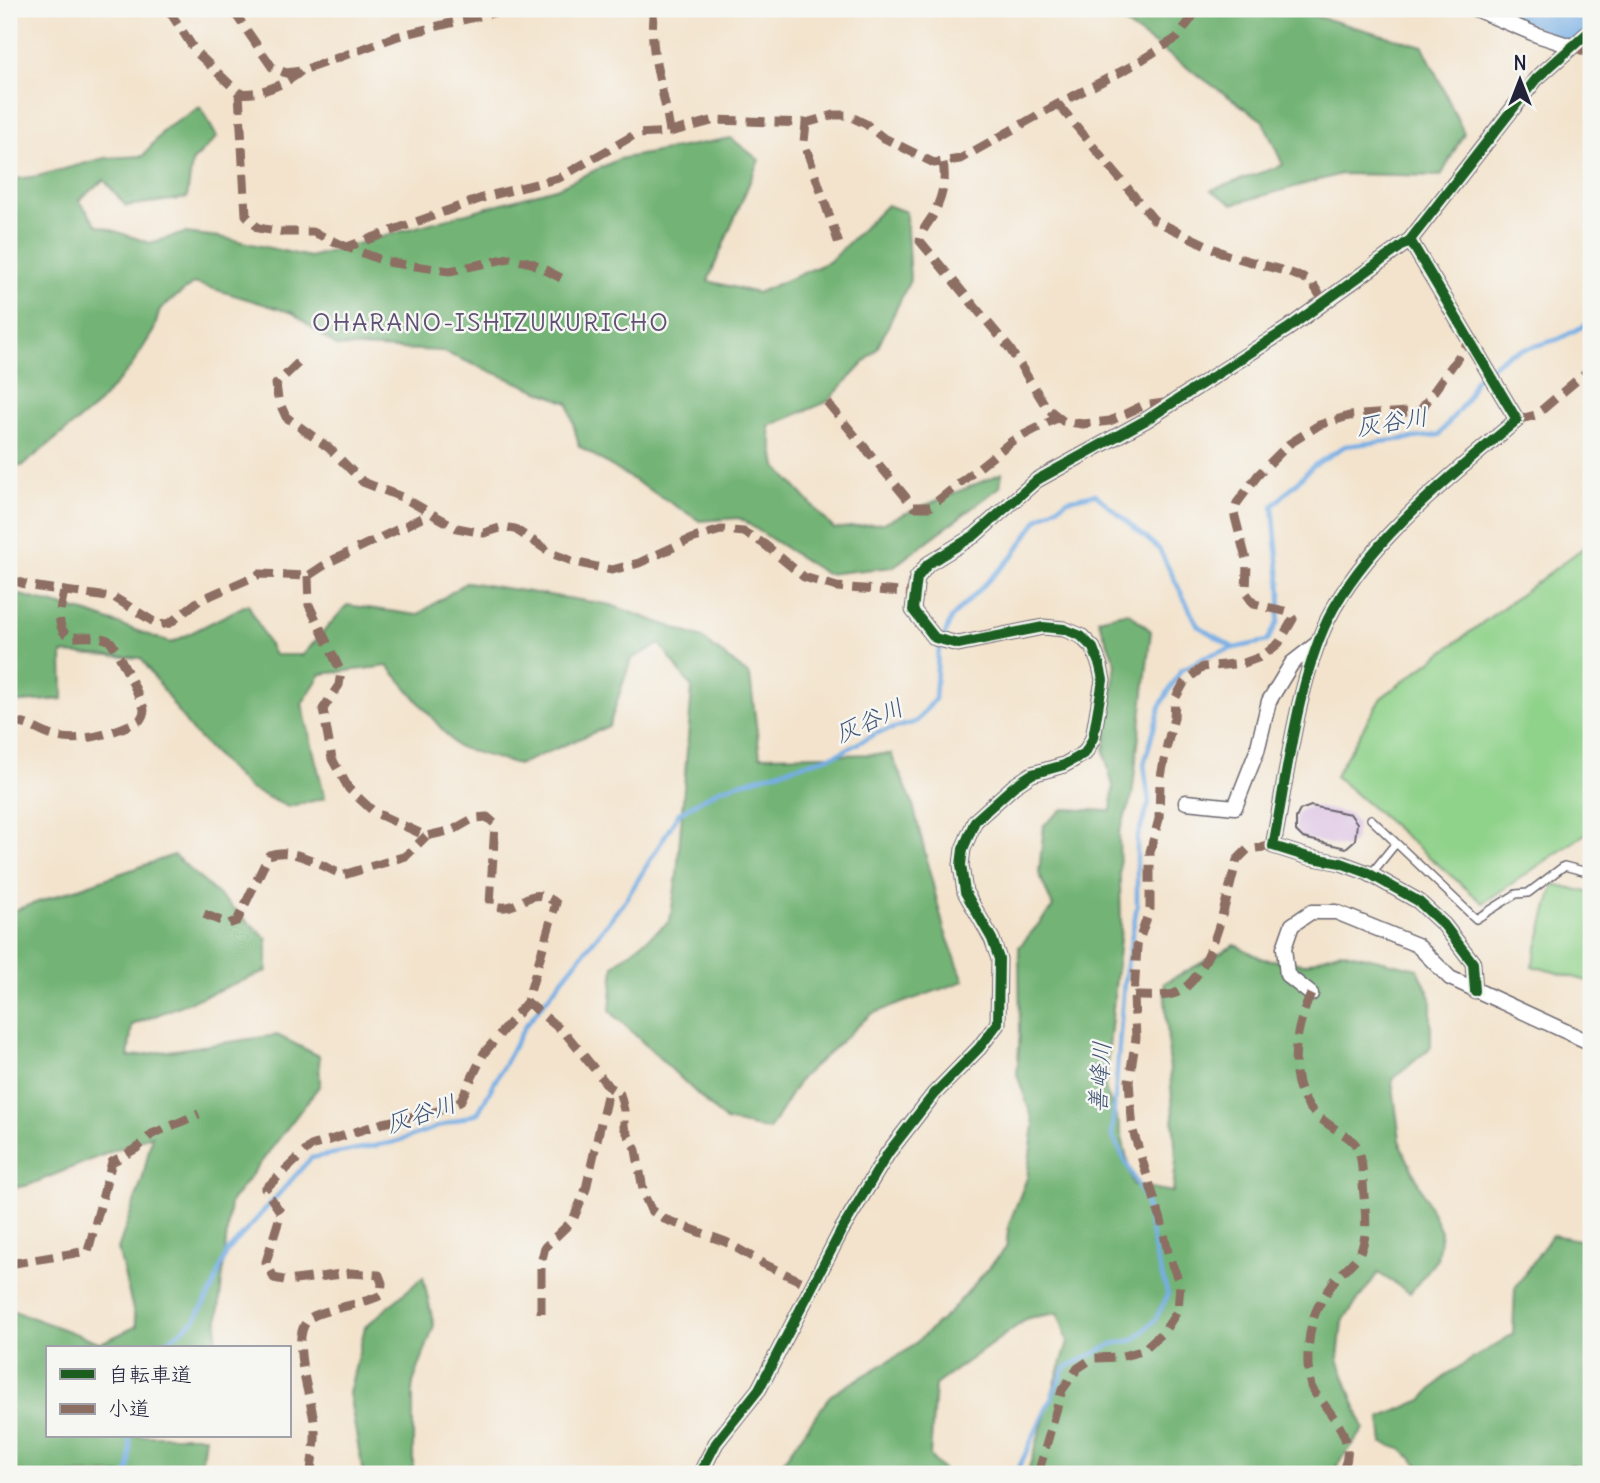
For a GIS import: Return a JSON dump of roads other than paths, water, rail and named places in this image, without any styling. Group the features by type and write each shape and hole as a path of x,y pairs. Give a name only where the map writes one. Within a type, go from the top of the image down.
{"street":[{"path":"1475,9 1571,46"},
{"path":"700,1474 716,1443 759,1389 841,1231 888,1153 934,1094 979,1048 998,1023 999,959 992,939 965,892 961,865 963,849 975,821 1014,786 1032,774 1065,765 1085,753 1093,738 1102,680 1093,648 1081,636 1065,629 1043,627 958,644 935,638 913,610 917,578 928,564 975,535 1037,480 1146,420 1287,329 1410,240 1536,79 1591,30"},
{"path":"1410,240 1517,420 1390,533 1329,618 1311,663 1273,846 1308,857 1341,863 1370,874 1418,901 1444,925 1473,963 1475,991"},
{"path":"1186,802 1235,807 1257,751 1269,701 1292,663 1319,642"},
{"path":"1311,994 1287,975 1284,948 1292,925 1311,912 1336,912 1417,945 1450,978 1591,1042"}],"lane":[{"path":"1371,819 1476,919 1516,894 1528,893 1564,866 1591,873"},
{"path":"1370,874 1396,843"}],"waterway":[{"path":"1526,9 1591,38"},
{"name":"灰谷川","path":"161,1346 195,1320 212,1290 227,1252 311,1158 395,1142 478,1113 525,1026 625,901 679,813 720,789 838,754 877,733 916,722 935,699 938,654 951,618 1013,556 1038,519 1068,500 1095,494 1159,549 1198,626 1234,648 1267,641 1278,622 1281,593 1273,506 1313,466 1345,446 1439,435 1465,402 1475,380 1508,354 1559,339 1591,322"},
{"name":"善峰川","path":"1016,1474 1065,1368 1113,1344 1134,1340 1155,1320 1168,1295 1156,1257 1145,1200 1112,1135 1124,982 1137,906 1137,839 1149,803 1144,764 1161,704 1181,670 1209,655 1234,648"},
{"name":"灰谷川","path":"127,1474 130,1465 130,1438"}],"district":[{"name":"OHARANO-ISHIZUKURICHO","path":"491,322"}]}
